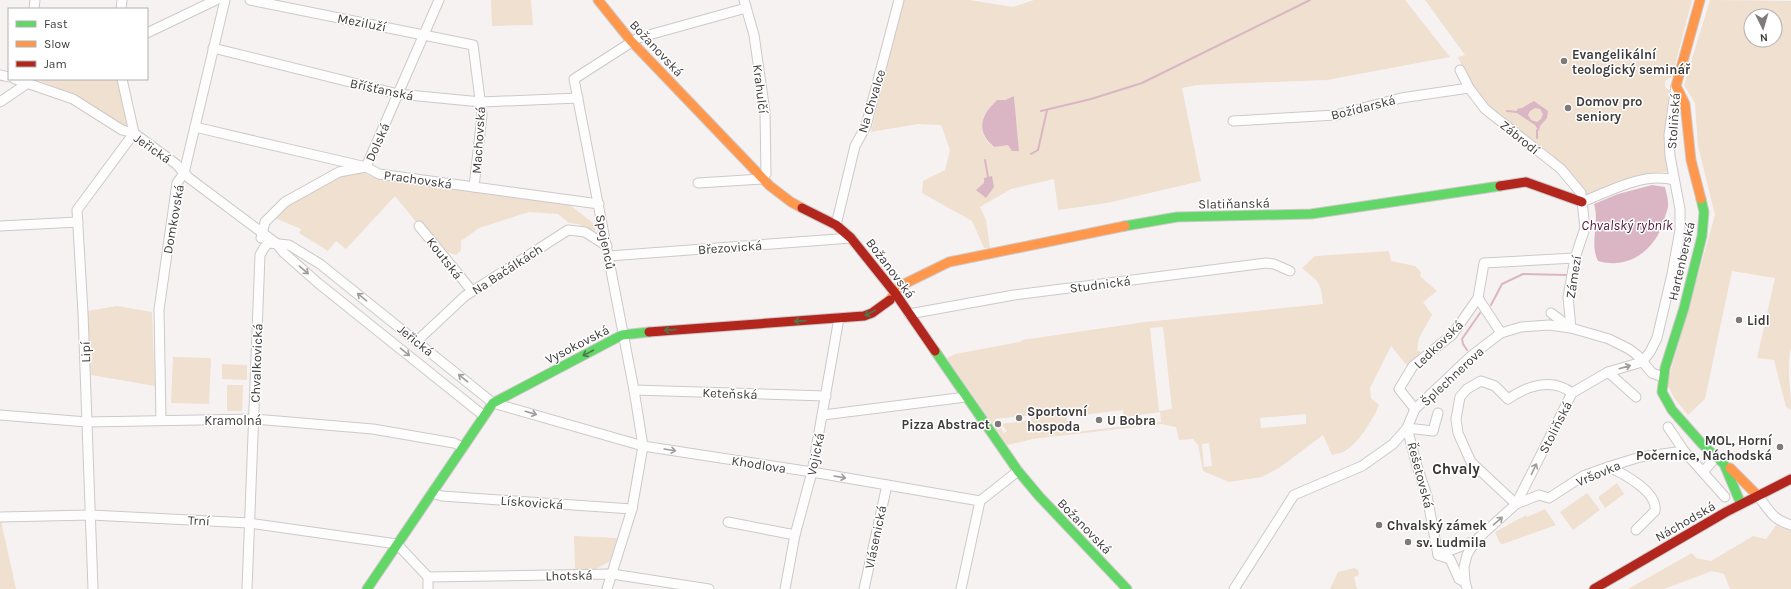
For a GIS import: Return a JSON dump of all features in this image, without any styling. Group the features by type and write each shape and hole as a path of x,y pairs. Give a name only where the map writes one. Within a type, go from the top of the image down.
{"street":[{"path":"148,33 216,0"},
{"name":"Domkovská","path":"161,420 159,310 177,183 184,173 225,0"},
{"name":"Meziluží","path":"250,0 473,45"},
{"name":"Dolská","path":"260,255 262,233 265,222 285,202 339,172 366,167 439,0"},
{"name":"Božanovská","path":"598,0 632,41 762,179 787,199 836,225 851,238 895,293 1018,471 1039,496 1127,589"},
{"name":"Na Chvalce","path":"836,225 856,146 866,126 899,0"},
{"path":"1676,86 1700,0"},
{"name":"Spojenců","path":"607,589 632,509 643,446 609,256 574,79 638,38 745,4"},
{"name":"Krahulčí","path":"745,4 754,34 765,112 766,174 762,179"},
{"name":"Machovská","path":"473,45 482,115 474,187"},
{"name":"Bříšťanská","path":"213,48 398,94 481,102 578,98"},
{"name":"Zábrodí","path":"1460,70 1468,88 1485,109 1561,169 1581,193 1582,202"},
{"path":"122,80 134,133"},
{"path":"0,102 29,81"},
{"name":"Jeřická","path":"29,81 73,99 122,130 134,133 176,164 184,173 276,243 284,253 318,283 484,416"},
{"name":"Stoliňská","path":"1466,585 1464,567 1467,555 1475,541 1516,504 1572,393 1608,372 1642,362 1650,352 1661,322 1680,230 1680,209 1674,180 1669,135 1676,86"},
{"name":"Hartenberská","path":"1676,86 1685,104 1689,148 1704,212 1700,243 1684,308 1662,377 1662,392 1666,402 1697,438 1724,464 1741,504"},
{"name":"Božídarská","path":"1233,122 1336,115 1401,98 1468,88"},
{"name":"Prachovská","path":"195,127 366,167 379,174 599,204"},
{"name":"Lipí","path":"94,589 77,210 134,133"},
{"path":"1582,202 1638,180 1654,178 1674,180"},
{"path":"698,183 762,179"},
{"name":"Slatiňanská","path":"895,293 900,286 940,266 962,258 1177,217 1311,214 1526,182 1582,202"},
{"name":"Zámezí","path":"1571,328 1568,297 1575,258 1585,228 1582,202"},
{"path":"0,226 78,222"},
{"name":"Koutská","path":"419,226 472,291"},
{"name":"Na Bačálkách","path":"417,341 472,291 568,230 585,232 607,246"},
{"name":"Březovická","path":"609,256 851,238"},
{"path":"260,255 268,243 276,243"},
{"name":"Jeřická","path":"276,243 289,245 320,264 494,402"},
{"name":"Chvalkovická","path":"246,589 260,255"},
{"name":"Ledkovská","path":"1415,409 1398,389 1413,366 1452,335 1478,298 1484,263 1575,258"},
{"name":"Studnická","path":"909,314 1014,295 1266,263 1274,264 1290,271"},
{"name":"Vysokovská","path":"367,589 494,402 622,335 864,316 872,313 890,300 895,293"},
{"path":"1478,298 1501,333"},
{"name":"Zámezí","path":"1551,313 1571,328"},
{"name":"Vojická","path":"786,589 795,535 812,472 839,318"},
{"name":"Šplechnerova","path":"1234,589 1294,495 1362,466 1393,444 1407,428 1415,409 1471,356 1501,333 1522,327 1549,325 1571,328 1609,340 1629,349 1638,355 1652,373 1662,377"},
{"path":"1608,372 1636,397"},
{"path":"1516,504 1471,462 1458,433 1456,419 1460,397 1467,389 1481,382 1495,386 1508,399 1539,384 1557,385 1572,393"},
{"name":"Keteňská","path":"634,390 826,396"},
{"path":"823,415 966,397"},
{"name":"Khodlova","path":"494,402 643,446 887,484 980,501"},
{"path":"1407,428 1433,431 1438,413"},
{"name":"Kramolná","path":"0,415 87,422 254,419 373,429 454,443 464,447"},
{"path":"1668,427 1684,451 1724,498"},
{"name":"Řešetovská","path":"1407,428 1427,496 1438,555"},
{"name":"Vršovka","path":"1516,504 1539,495 1549,498 1583,476 1608,467 1640,457 1684,451"},
{"path":"1702,472 1716,457"},
{"path":"1724,464 1737,473 1773,517 1780,522 1791,525"},
{"path":"1608,467 1630,477 1654,501 1655,511 1636,530"},
{"path":"962,589 980,501 1018,471"},
{"name":"Náchodská","path":"1597,588 1741,504 1791,479"},
{"name":"Vlásenická","path":"864,589 887,484"},
{"name":"Lískovická","path":"432,493 442,496 632,509"},
{"name":"Trní","path":"0,517 91,515 249,523 398,544"},
{"path":"728,522 795,535"},
{"path":"1438,555 1475,541"},
{"path":"398,544 428,577 428,589"},
{"name":"Stoliňská","path":"1438,555 1450,559 1459,579 1466,585"},
{"name":"Lhotská","path":"428,577 612,574 710,589"}],"shaded area":[{"path":"491,0 531,0 533,25 492,26"},
{"path":"903,0 969,0 1013,7 1034,0 1405,0 1450,57 1327,80 1197,85 1182,88 1201,181 1107,203 1058,210 1054,179 1011,189 980,207 986,220 990,248 984,248 972,221 922,193 923,181 945,170 950,150 941,125 918,124 871,132","holes":["1014,96 1019,151 1008,144 993,147 984,135 982,129 984,117 997,100 1005,100"]},
{"path":"1425,0 1692,0 1672,77 1665,81 1665,87 1670,91 1665,151 1668,172 1657,172 1636,177 1585,198 1582,189 1568,170 1520,130 1490,111 1470,83 1458,57 1465,55"},
{"path":"1710,0 1791,1 1791,347 1789,370 1791,410 1786,407 1774,360 1757,358 1775,278 1732,271 1705,399 1688,415 1674,398 1667,384 1715,215 1698,146 1695,103 1684,85"},
{"path":"38,80 119,80 129,125 126,127 77,97"},
{"path":"363,172 373,177 471,188 566,202 597,226 594,232 578,224 569,223 558,214 529,212 479,228 461,241 461,250 456,255 439,250 395,196 346,249 336,241 328,251 299,233 301,229 275,218 286,203 343,175"},
{"path":"1389,251 1391,261 1415,266 1421,272 1420,276 1437,291 1423,302 1432,315 1419,338 1417,350 1423,354 1409,368 1391,346 1370,388 1371,398 1379,405 1364,431 1348,449 1332,455 1323,435 1279,468 1262,477 1229,482 1203,471 1198,445 1193,439 1179,440 1176,427 1161,424 1033,439 1007,445 947,358 955,354 1020,342 1022,340 1145,322 1323,304 1318,282 1302,268 1315,256","holes":["1163,327 1172,409 1159,411 1150,328","1123,410 1124,417 1135,416 1136,425 1066,433 1064,424 1068,424 1067,417","1160,412 1161,422 1140,424 1139,415","1306,414 1306,424 1261,428 1260,418","1031,415 1031,420 1001,424 1007,431 1004,433 995,419","1209,443 1212,466 1204,467 1202,444"]},
{"path":"117,306 152,312 155,386 91,375 87,311"},
{"path":"173,357 211,358 209,404 171,403"},
{"path":"222,364 247,365 247,380 222,379"},
{"path":"227,385 243,385 242,411 227,411"},
{"path":"1617,483 1624,494 1605,508 1598,497"},
{"path":"1587,493 1600,510 1573,530 1560,512"},
{"path":"1545,509 1556,525 1503,544 1500,543 1495,532 1526,515 1527,517"},
{"path":"0,517 1,521 16,589 0,589"},
{"path":"1776,525 1791,531 1791,589 1730,589 1724,574 1712,571 1664,589 1628,589 1692,553 1696,558 1711,561 1753,536 1766,539"},
{"path":"574,536 617,538 610,561 596,569 575,569"},
{"path":"1355,568 1358,570 1359,575 1354,577 1357,589 1330,589 1338,572"}],"water":[{"path":"1014,96 1019,151 1012,151 1008,145 994,147 984,135 982,129 984,117 991,106 997,100 1005,100"},
{"path":"1534,101 1548,111 1547,118 1540,126 1539,131 1535,125 1517,113 1517,109 1522,108","holes":["1535,108 1540,109 1543,114 1541,119 1537,122 1531,120 1528,115 1530,111"]},
{"path":"992,176 994,187 986,198 976,190 984,183 984,178"},
{"name":"Chvalský rybník","path":"1652,185 1665,187 1668,205 1664,221 1654,241 1647,249 1630,260 1620,263 1598,261 1594,247 1596,211 1594,204 1618,194"}],"waterway":[{"path":"1041,111 1091,99 1142,83 1310,0"},
{"path":"1031,154 1038,150 1047,110"},
{"path":"1507,111 1517,112"},
{"path":"1537,130 1537,138"},
{"path":"985,160 988,177"},
{"path":"1491,305 1502,284 1523,274 1566,275"},
{"path":"1467,350 1462,339 1480,313"}],"traffic: fast":[{"path":"1125,226 1177,217 1311,214 1500,186"},
{"path":"1701,199 1704,212 1702,236 1684,308 1665,368 1662,392 1672,410 1703,445 1724,464 1741,504"},
{"path":"367,589 493,403 622,335 649,332"},
{"path":"935,351 1018,471 1039,496 1127,589"}],"traffic: slow":[{"path":"598,0 631,41 770,186 791,202 802,208"},
{"path":"1700,0 1676,86 1685,104 1691,160 1701,199"},
{"path":"890,300 900,286 949,262 1125,226"},
{"path":"1730,468 1757,495"}],"traffic: jam":[{"path":"1500,186 1526,182 1582,202"},
{"path":"802,208 836,225 851,238 895,293 935,351"},
{"path":"649,332 864,316 872,313 890,300"},
{"path":"1594,589 1726,512 1791,479"}],"place":[{"name":"Evangelikální teologický seminář","path":"1564,61"},
{"name":"Domov pro seniory","path":"1568,108"},
{"name":"Lidl","path":"1739,320"},
{"name":"Sportovní hospoda","path":"1019,418"},
{"name":"U Bobra","path":"1099,420"},
{"name":"Pizza Abstract","path":"998,424"},
{"name":"MOL, Horní Počernice, Náchodská","path":"1780,447"},
{"name":"Chvalský zámek","path":"1379,525"},
{"name":"sv. Ludmila","path":"1408,542"}],"district":[{"name":"Chvaly","path":"1456,469"}]}
